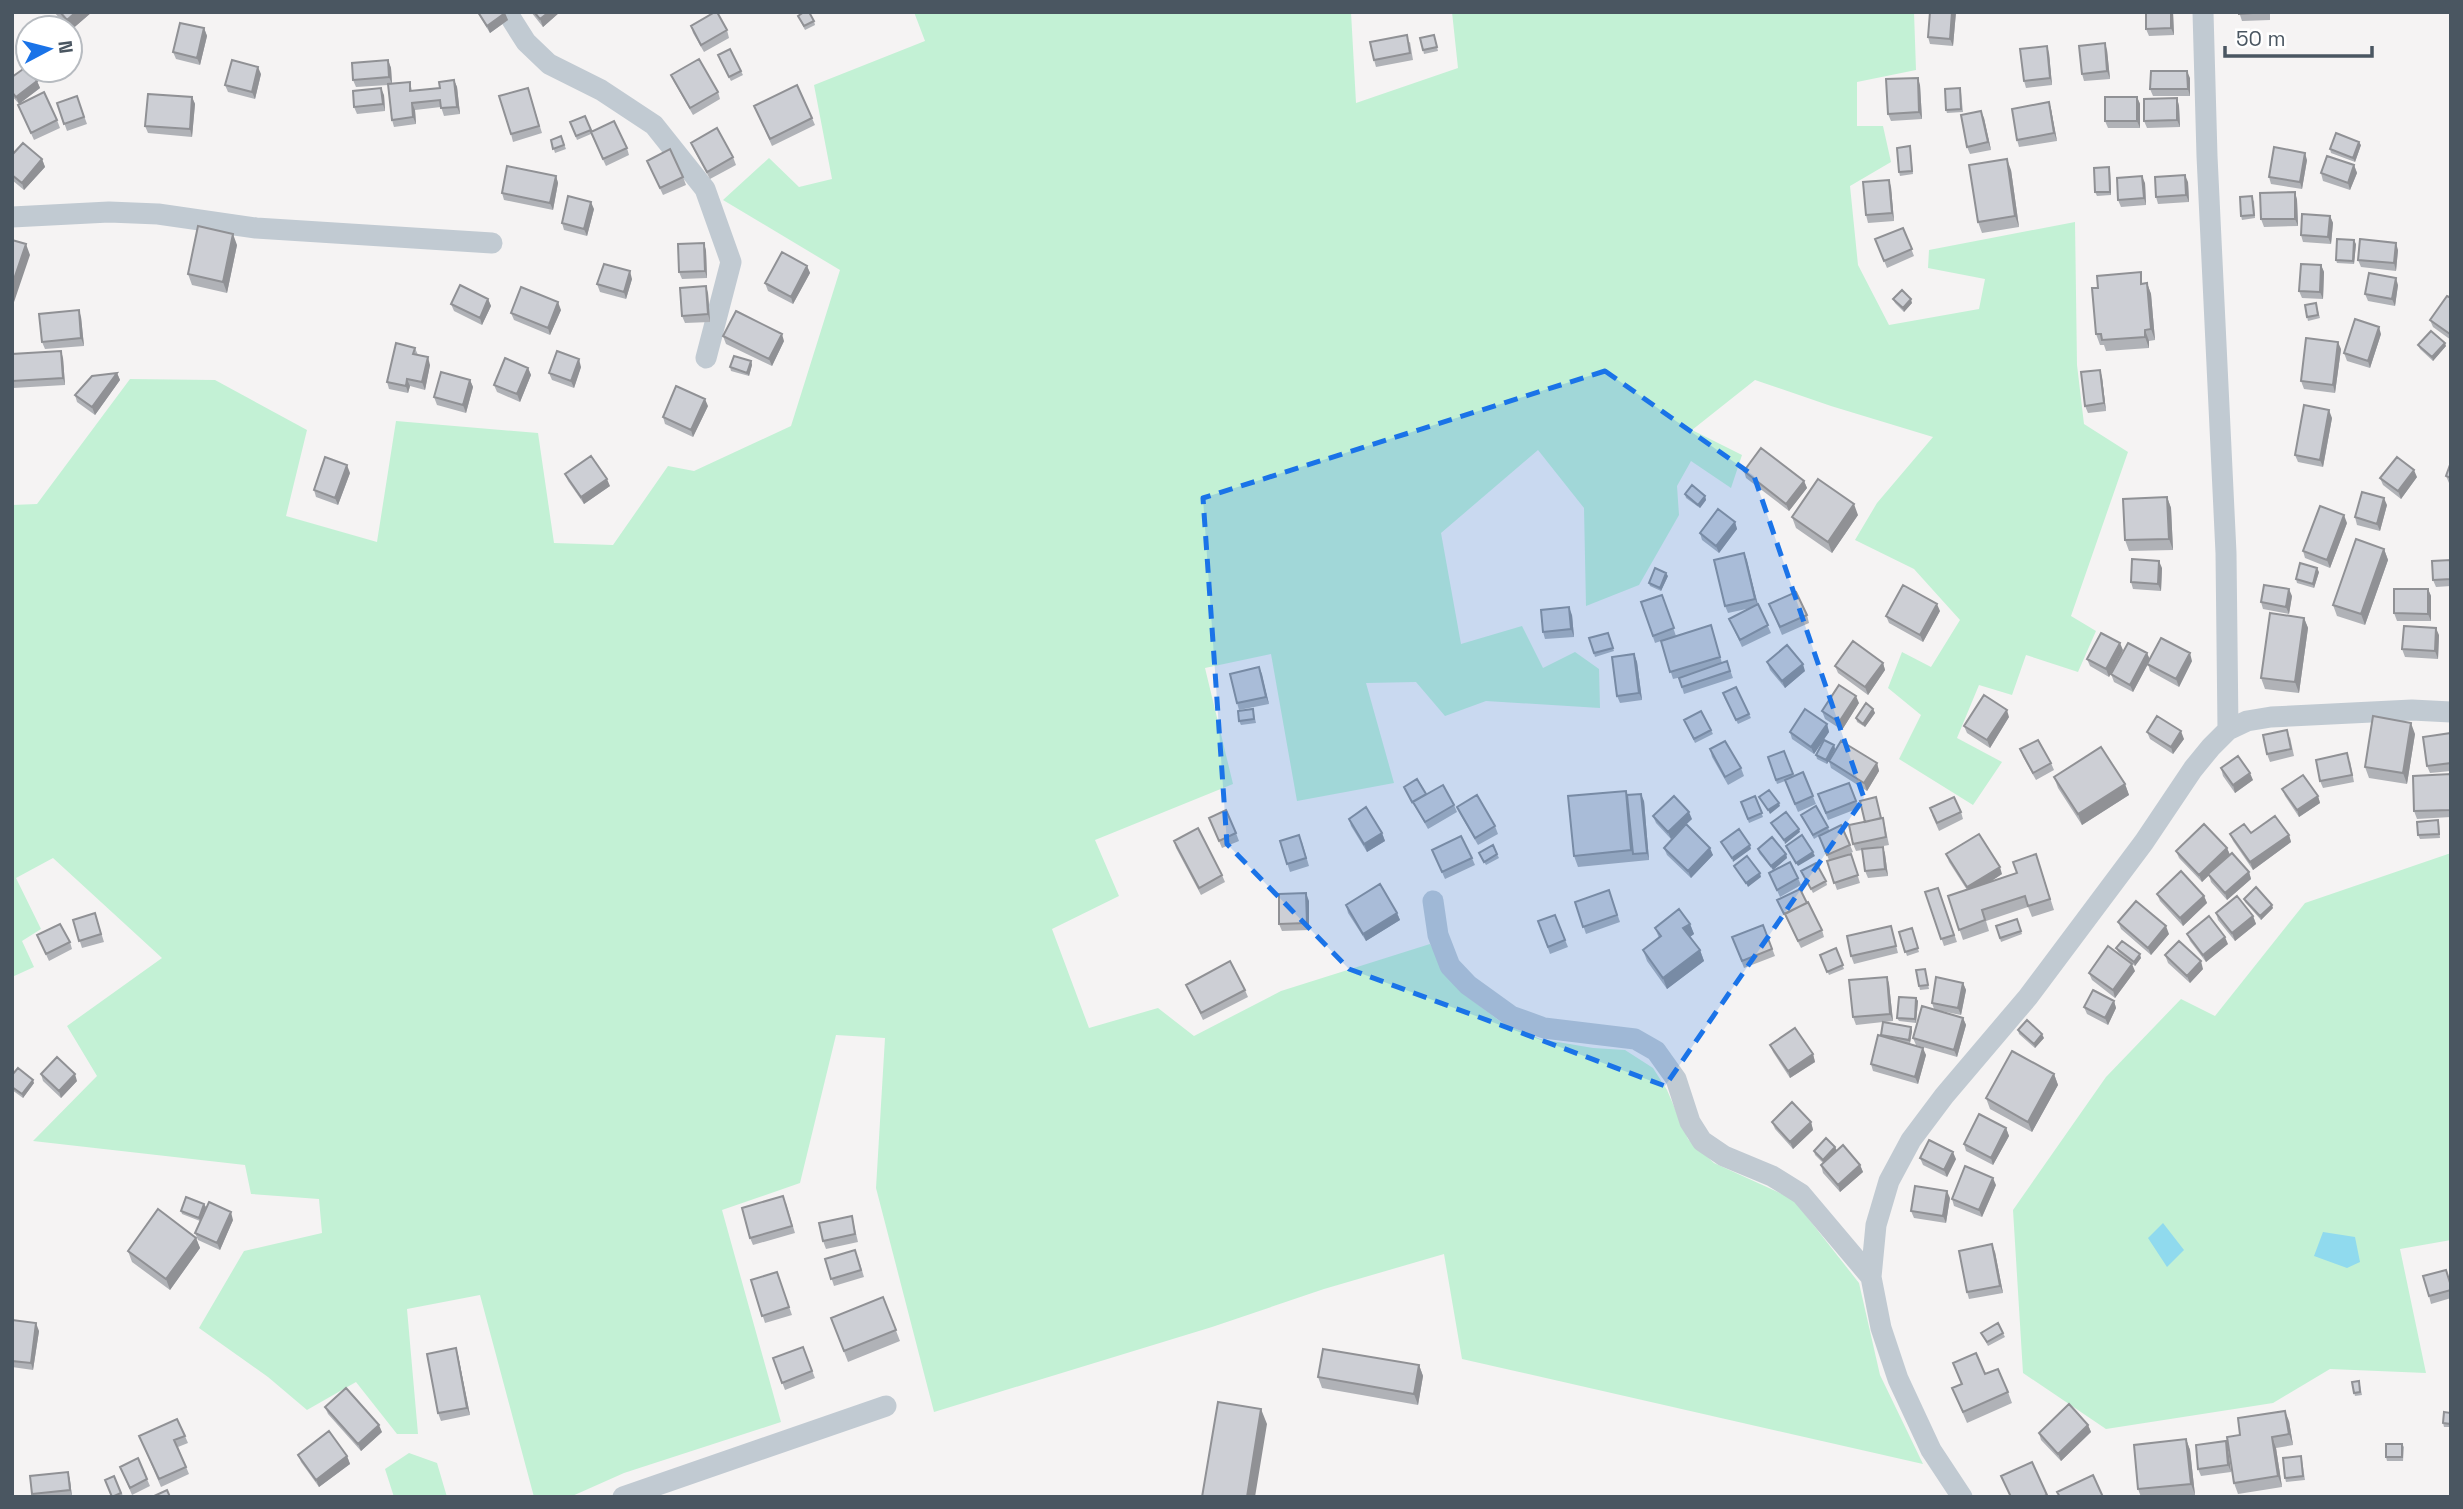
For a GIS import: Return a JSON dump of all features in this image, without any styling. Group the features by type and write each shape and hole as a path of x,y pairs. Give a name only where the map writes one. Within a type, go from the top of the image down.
{"street":[{"path":"507,12 526,42 549,64 601,90 654,125 705,189 731,262 706,358"},
{"path":"2203,12 2226,553 2228,730"},
{"path":"12,217 122,212 158,214 256,228 492,243"},
{"path":"1962,1497 1931,1450 1898,1379 1881,1328 1871,1277 1876,1225 1889,1181 1910,1140 2028,996 2144,842 2193,769 2228,730 2247,720 2271,717 2412,709 2451,712"},
{"path":"1433,901 1438,935 1450,966 1468,985 1511,1016 1544,1028 1635,1039 1656,1051 1675,1079 1690,1122 1702,1141 1724,1156 1772,1176 1801,1194 1871,1277"},
{"path":"623,1497 886,1406"}],"highlighted area":[{"path":"1605,371 1754,476 1864,798 1665,1086 1349,969 1227,844 1203,498"}],"green space":[{"path":"914,12 1351,12 1356,103 1458,68 1452,12 1914,12 1916,70 1857,82 1857,126 1883,126 1891,162 1850,186 1858,265 1889,325 1979,309 1985,279 1928,268 1929,250 2075,222 2077,365 2084,424 2128,452 2071,616 2096,631 2078,672 2026,655 2012,695 1979,685 1957,738 2002,762 1973,805 1899,759 1921,715 1888,688 1902,652 1931,667 1960,620 1914,569 1855,540 1877,503 1933,437 1755,380 1692,430 1742,455 1731,488 1691,461 1677,486 1679,515 1639,585 1586,606 1584,508 1538,450 1441,533 1461,644 1522,626 1543,668 1575,652 1599,669 1600,708 1486,701 1445,716 1416,682 1366,683 1394,783 1297,801 1271,654 1205,668 1233,784 1095,840 1119,896 1052,929 1089,1028 1158,1008 1194,1036 1281,991 1430,944 1449,979 1465,995 1501,1022 1540,1039 1593,1048 1625,1050 1653,1068 1667,1090 1688,1139 1714,1163 1793,1199 1859,1283 1880,1375 1923,1464 1462,1359 1444,1254 934,1412 876,1188 885,1038 836,1035 800,1183 722,1210 781,1422 624,1473 570,1497 534,1497 480,1295 407,1309 418,1434 397,1434 356,1382 307,1410 268,1377 199,1328 244,1251 322,1233 319,1199 251,1194 245,1165 33,1141 97,1076 67,1026 162,958 53,858 16,878 41,929 22,941 34,967 12,977 12,505 37,504 130,379 215,380 307,430 286,516 377,542 396,421 538,433 554,543 613,545 668,466 694,471 791,426 840,270 723,200 769,158 799,187 832,179 814,85 925,41"},
{"path":"2451,853 2451,1240 2400,1249 2426,1373 2330,1369 2273,1403 2106,1429 2023,1373 2013,1210 2106,1077 2181,999 2215,1016 2305,903"},
{"path":"409,1453 437,1463 447,1497 394,1497 385,1469"}],"water":[{"path":"2163,1223 2184,1250 2167,1267 2148,1238"},
{"path":"2323,1232 2355,1237 2360,1262 2347,1268 2314,1256"}],"building":[{"path":"478,12 504,12 505,13 487,26"},
{"path":"534,12 549,12 540,19"},
{"path":"715,12 727,30 701,45 691,26"},
{"path":"809,12 814,21 804,26 798,16"},
{"path":"1930,12 1952,12 1950,39 1928,37"},
{"path":"2146,12 2171,12 2171,28 2146,29"},
{"path":"180,23 204,28 197,58 173,52"},
{"path":"1407,35 1410,53 1374,60 1370,42"},
{"path":"1434,35 1437,47 1423,50 1420,38"},
{"path":"2105,43 2107,71 2082,74 2079,46"},
{"path":"2047,46 2050,78 2024,81 2020,49"},
{"path":"730,49 741,71 729,77 718,55"},
{"path":"699,59 718,92 690,108 671,75"},
{"path":"232,60 258,67 252,92 225,85"},
{"path":"388,60 389,77 353,80 352,63"},
{"path":"2151,71 2187,71 2188,89 2150,89"},
{"path":"14,76 14,84 33,84 16,97 12,92"},
{"path":"1918,78 1919,112 1888,114 1886,79"},
{"path":"454,80 457,107 441,108 440,100 412,103 413,117 392,120 388,84 410,82 410,91 440,88 439,82"},
{"path":"797,85 812,118 770,139 754,106"},
{"path":"381,88 383,104 354,107 353,91"},
{"path":"528,88 539,126 511,134 499,96"},
{"path":"1960,88 1961,109 1946,110 1945,89"},
{"path":"44,92 57,120 31,133 18,105"},
{"path":"148,94 192,97 190,129 145,126"},
{"path":"77,96 84,117 64,124 57,103"},
{"path":"2105,97 2137,97 2137,121 2105,121"},
{"path":"2177,98 2177,120 2144,121 2144,99"},
{"path":"2049,102 2054,133 2017,140 2012,109"},
{"path":"1981,111 1988,142 1967,147 1961,115"},
{"path":"585,116 591,130 576,136 570,122"},
{"path":"614,121 627,148 603,159 591,132"},
{"path":"717,128 733,157 707,172 691,143"},
{"path":"2336,133 2359,142 2353,158 2330,149"},
{"path":"561,136 564,145 553,149 551,140"},
{"path":"23,143 42,159 22,183 12,175 12,155"},
{"path":"1910,146 1912,171 1899,172 1897,148"},
{"path":"2274,147 2305,153 2300,182 2269,177"},
{"path":"670,149 683,177 660,188 647,161"},
{"path":"2327,156 2354,165 2348,183 2321,173"},
{"path":"2007,159 2015,216 1978,222 1969,165"},
{"path":"507,166 556,176 550,203 502,193"},
{"path":"2109,167 2110,192 2095,192 2094,168"},
{"path":"2185,175 2186,195 2156,197 2155,177"},
{"path":"2142,176 2144,198 2118,200 2117,178"},
{"path":"1889,180 1892,213 1866,215 1863,182"},
{"path":"2295,192 2295,219 2261,219 2260,193"},
{"path":"568,196 591,202 584,229 562,223"},
{"path":"2252,196 2254,215 2241,216 2240,197"},
{"path":"2302,214 2330,216 2328,237 2301,235"},
{"path":"198,226 233,234 223,282 188,274"},
{"path":"1903,228 1912,249 1884,261 1875,239"},
{"path":"2337,239 2354,240 2353,261 2336,260"},
{"path":"2360,239 2396,243 2394,263 2358,260"},
{"path":"12,240 26,244 12,285"},
{"path":"704,243 705,271 679,272 678,244"},
{"path":"782,252 807,266 791,297 765,283"},
{"path":"604,264 630,271 624,292 597,284"},
{"path":"2301,264 2321,265 2320,292 2299,291"},
{"path":"2141,272 2141,284 2147,283 2151,329 2145,330 2145,337 2102,340 2101,334 2096,334 2092,288 2098,288 2097,276"},
{"path":"2369,273 2396,278 2392,299 2365,294"},
{"path":"460,285 488,299 480,318 451,304"},
{"path":"706,286 708,314 682,316 680,288"},
{"path":"521,287 558,302 548,328 511,313"},
{"path":"1902,290 1911,299 1903,308 1893,299"},
{"path":"2447,296 2451,298 2450,334 2430,320"},
{"path":"2316,303 2318,315 2307,317 2305,305"},
{"path":"79,310 81,338 42,342 39,314"},
{"path":"736,311 782,334 769,359 723,336"},
{"path":"2355,319 2379,327 2368,361 2344,353"},
{"path":"2431,331 2445,343 2432,357 2418,345"},
{"path":"2306,338 2338,342 2333,385 2301,381"},
{"path":"396,343 415,348 413,354 428,357 422,382 407,379 406,386 387,382"},
{"path":"61,351 63,378 12,381 12,354"},
{"path":"557,351 579,359 571,381 549,373"},
{"path":"734,356 751,361 747,373 730,367"},
{"path":"505,358 528,368 517,394 494,385"},
{"path":"2100,370 2104,403 2085,406 2081,372"},
{"path":"441,372 470,380 463,405 434,397"},
{"path":"117,373 92,407 75,395 92,376"},
{"path":"676,386 705,399 691,430 663,417"},
{"path":"2304,405 2329,410 2320,460 2295,455"},
{"path":"1761,448 1804,481 1786,504 1744,471"},
{"path":"591,456 607,479 581,497 565,474"},
{"path":"325,457 347,465 335,498 314,490"},
{"path":"2397,457 2414,470 2398,491 2380,478"},
{"path":"2451,462 2451,478 2446,476"},
{"path":"1818,479 1854,504 1828,542 1792,517"},
{"path":"1692,485 1705,496 1698,505 1685,494"},
{"path":"2362,492 2384,498 2377,524 2355,517"},
{"path":"2167,497 2169,539 2125,540 2123,499"},
{"path":"2320,506 2344,515 2327,560 2303,551"},
{"path":"1718,509 1735,522 1716,546 1700,533"},
{"path":"2356,539 2384,549 2361,614 2333,605"},
{"path":"1744,553 1755,599 1725,606 1714,560"},
{"path":"2132,559 2159,561 2158,584 2131,582"},
{"path":"2451,560 2451,579 2433,580 2432,561"},
{"path":"2300,563 2317,568 2313,584 2296,579"},
{"path":"1655,568 1666,573 1660,588 1649,583"},
{"path":"1903,585 1937,604 1920,635 1886,616"},
{"path":"2264,585 2289,589 2286,607 2261,602"},
{"path":"2394,589 2428,589 2428,614 2394,613"},
{"path":"1796,592 1807,615 1780,627 1769,604"},
{"path":"1662,595 1674,628 1653,636 1641,602"},
{"path":"1758,604 1768,625 1740,640 1729,619"},
{"path":"1569,607 1571,629 1543,632 1541,610"},
{"path":"2270,613 2304,618 2295,682 2261,678"},
{"path":"1711,625 1720,657 1670,672 1661,641"},
{"path":"2404,626 2436,628 2435,651 2402,649"},
{"path":"1608,633 1613,648 1594,653 1589,638"},
{"path":"2101,633 2120,643 2106,669 2087,659"},
{"path":"2161,638 2190,653 2176,679 2147,664"},
{"path":"1853,641 1883,663 1865,687 1835,666"},
{"path":"2128,643 2147,653 2130,685 2111,674"},
{"path":"1787,645 1803,664 1782,681 1767,662"},
{"path":"1634,654 1639,693 1617,696 1612,657"},
{"path":"1727,661 1730,671 1682,687 1679,678"},
{"path":"1259,667 1266,697 1237,703 1230,674"},
{"path":"1839,685 1856,696 1839,722 1822,711"},
{"path":"1736,687 1749,714 1736,720 1723,693"},
{"path":"1984,695 2007,710 1987,740 1964,726"},
{"path":"1866,703 1873,709 1863,724 1856,718"},
{"path":"1253,709 1254,719 1239,721 1238,711"},
{"path":"1805,709 1827,724 1811,747 1790,732"},
{"path":"1701,711 1711,730 1694,739 1684,720"},
{"path":"2157,716 2181,731 2171,747 2147,732"},
{"path":"2373,716 2411,723 2403,773 2365,767"},
{"path":"2287,730 2291,749 2267,754 2263,735"},
{"path":"2451,733 2451,763 2427,766 2423,737"},
{"path":"1824,740 1834,745 1826,760 1816,755"},
{"path":"2038,740 2051,763 2033,773 2020,749"},
{"path":"1725,741 1741,768 1725,777 1710,749"},
{"path":"1841,741 1877,763 1864,783 1829,761"},
{"path":"2101,747 2125,784 2078,814 2054,777"},
{"path":"1784,751 1793,774 1776,780 1768,757"},
{"path":"2347,753 2352,775 2320,781 2316,760"},
{"path":"2238,756 2250,773 2233,785 2221,768"},
{"path":"1803,772 1813,796 1795,804 1785,780"},
{"path":"2451,774 2451,810 2414,811 2413,776"},
{"path":"2303,775 2318,796 2297,810 2282,789"},
{"path":"1417,779 1426,794 1412,802 1404,787"},
{"path":"1849,783 1856,801 1826,813 1818,794"},
{"path":"1443,785 1454,805 1425,822 1413,802"},
{"path":"1769,790 1779,803 1768,810 1759,797"},
{"path":"1626,791 1631,850 1574,856 1568,796"},
{"path":"1641,794 1647,853 1633,854 1627,795"},
{"path":"1477,795 1495,826 1475,838 1457,807"},
{"path":"1674,796 1689,812 1668,832 1653,816"},
{"path":"1755,796 1762,813 1748,819 1741,802"},
{"path":"1876,797 1881,818 1865,822 1860,801"},
{"path":"1954,797 1961,812 1937,823 1930,808"},
{"path":"1816,806 1828,827 1813,835 1801,815"},
{"path":"1366,807 1382,833 1364,844 1349,819"},
{"path":"1226,810 1236,833 1219,841 1209,818"},
{"path":"1786,812 1799,829 1784,840 1771,823"},
{"path":"2275,816 2289,835 2250,862 2230,834 2244,824 2251,833"},
{"path":"1883,818 1886,837 1853,844 1849,825"},
{"path":"2438,820 2439,834 2418,835 2417,822"},
{"path":"1686,824 1710,848 1688,871 1664,848"},
{"path":"2204,824 2227,848 2199,875 2176,851"},
{"path":"1841,825 1850,845 1827,855 1819,836"},
{"path":"1198,828 1222,875 1199,888 1174,841"},
{"path":"1739,829 1750,845 1732,858 1721,842"},
{"path":"1979,834 2000,867 1967,887 1946,854"},
{"path":"1299,835 1306,858 1287,864 1280,841"},
{"path":"1802,835 1813,852 1796,863 1786,846"},
{"path":"1461,836 1472,858 1442,872 1432,850"},
{"path":"1772,837 1786,854 1771,866 1758,849"},
{"path":"1493,845 1497,854 1484,862 1479,853"},
{"path":"1883,847 1885,869 1865,871 1862,849"},
{"path":"2232,853 2249,872 2225,893 2208,874"},
{"path":"1851,854 1858,875 1834,883 1827,861"},
{"path":"2036,854 2050,899 2028,906 2025,896 1982,910 1985,920 1959,930 1948,896 2017,873 2013,862"},
{"path":"1747,856 1760,873 1746,883 1734,866"},
{"path":"1790,862 1798,878 1777,890 1769,873"},
{"path":"1816,863 1826,881 1811,889 1801,871"},
{"path":"2181,871 2204,896 2180,918 2157,894"},
{"path":"1380,884 1397,913 1363,934 1346,905"},
{"path":"2256,887 2272,905 2260,916 2244,899"},
{"path":"1938,888 1954,935 1941,939 1925,892"},
{"path":"1800,889 1807,903 1784,914 1777,900"},
{"path":"1609,890 1617,915 1583,927 1575,902"},
{"path":"1306,893 1307,923 1279,924 1279,894"},
{"path":"2237,896 2253,916 2232,933 2216,913"},
{"path":"2136,901 2166,926 2148,948 2118,922"},
{"path":"1808,902 1822,930 1798,941 1785,914"},
{"path":"1679,909 1690,924 1683,928 1700,950 1663,978 1643,950 1661,936 1655,928"},
{"path":"95,913 101,934 79,941 73,920"},
{"path":"1555,915 1565,940 1548,947 1538,921"},
{"path":"2209,916 2225,937 2203,955 2187,934"},
{"path":"2017,919 2021,931 2000,938 1996,926"},
{"path":"60,924 70,942 46,954 37,935"},
{"path":"1763,925 1772,949 1742,961 1732,937"},
{"path":"1891,926 1896,946 1851,956 1847,936"},
{"path":"1912,928 1918,948 1905,952 1899,932"},
{"path":"2122,941 2140,954 2134,962 2116,948"},
{"path":"2179,941 2201,961 2187,976 2165,955"},
{"path":"2108,946 2132,964 2113,990 2089,973"},
{"path":"1836,948 1843,965 1827,972 1820,955"},
{"path":"1230,961 1245,990 1201,1013 1186,985"},
{"path":"1925,969 1928,985 1919,986 1916,970"},
{"path":"1887,977 1890,1014 1853,1017 1849,980"},
{"path":"1936,977 1963,983 1958,1008 1932,1003"},
{"path":"2093,990 2114,1001 2105,1018 2084,1007"},
{"path":"1899,997 1916,998 1915,1019 1897,1018"},
{"path":"1922,1006 1963,1018 1954,1050 1913,1038"},
{"path":"2027,1020 2042,1034 2034,1044 2018,1030"},
{"path":"1883,1022 1911,1027 1909,1040 1881,1035"},
{"path":"1795,1028 1813,1054 1788,1071 1770,1045"},
{"path":"1878,1035 1923,1048 1915,1077 1871,1064"},
{"path":"2012,1051 2054,1074 2028,1122 1986,1098"},
{"path":"57,1057 75,1074 59,1091 41,1074"},
{"path":"18,1068 33,1080 22,1094 12,1087 12,1075"},
{"path":"1792,1102 1811,1122 1790,1142 1772,1122"},
{"path":"1979,1114 2006,1128 1991,1158 1964,1144"},
{"path":"1826,1138 1835,1147 1823,1160 1814,1151"},
{"path":"1929,1140 1953,1152 1944,1170 1920,1158"},
{"path":"1843,1145 1860,1165 1838,1185 1821,1165"},
{"path":"1965,1166 1993,1178 1979,1210 1952,1199"},
{"path":"1915,1186 1947,1191 1943,1216 1911,1211"},
{"path":"783,1196 792,1226 750,1238 742,1208"},
{"path":"186,1197 204,1204 199,1218 181,1211"},
{"path":"209,1202 231,1212 217,1243 195,1233"},
{"path":"158,1209 196,1238 166,1279 128,1251"},
{"path":"852,1216 855,1234 823,1241 819,1223"},
{"path":"1992,1244 2000,1286 1967,1292 1959,1251"},
{"path":"855,1250 861,1270 831,1279 825,1259"},
{"path":"2446,1270 2451,1290 2429,1296 2423,1276"},
{"path":"777,1272 789,1307 762,1316 751,1280"},
{"path":"883,1297 896,1330 844,1351 831,1318"},
{"path":"12,1320 36,1323 31,1363 12,1361"},
{"path":"1998,1323 2003,1333 1987,1342 1981,1333"},
{"path":"803,1347 812,1371 782,1383 773,1358"},
{"path":"456,1348 467,1408 438,1413 427,1354"},
{"path":"1323,1349 1419,1365 1414,1394 1318,1377"},
{"path":"1976,1353 1985,1374 1998,1369 2008,1392 1963,1412 1952,1388 1962,1384 1953,1363"},
{"path":"2359,1381 2360,1392 2354,1393 2352,1382"},
{"path":"346,1388 379,1425 358,1444 325,1407"},
{"path":"1218,1402 1261,1409 1247,1497 1202,1497"},
{"path":"2069,1404 2088,1425 2058,1454 2039,1433"},
{"path":"2285,1411 2289,1434 2272,1437 2278,1476 2234,1483 2227,1437 2240,1435 2238,1418"},
{"path":"2444,1412 2451,1413 2451,1424 2443,1423"},
{"path":"177,1419 185,1436 174,1440 186,1467 159,1479 139,1436"},
{"path":"329,1431 347,1456 316,1480 298,1455"},
{"path":"2186,1439 2191,1484 2138,1489 2134,1445"},
{"path":"2226,1441 2228,1465 2198,1469 2196,1445"},
{"path":"2386,1444 2402,1444 2402,1457 2386,1457"},
{"path":"2301,1456 2303,1476 2285,1478 2283,1458"},
{"path":"138,1458 147,1479 130,1488 120,1467"},
{"path":"2032,1462 2047,1495 2011,1497 2001,1476"},
{"path":"68,1472 70,1490 32,1494 30,1476"},
{"path":"2093,1475 2103,1497 2060,1497 2057,1492"},
{"path":"114,1476 121,1493 112,1497 105,1480"},
{"path":"167,1490 170,1497 152,1497"}]}
